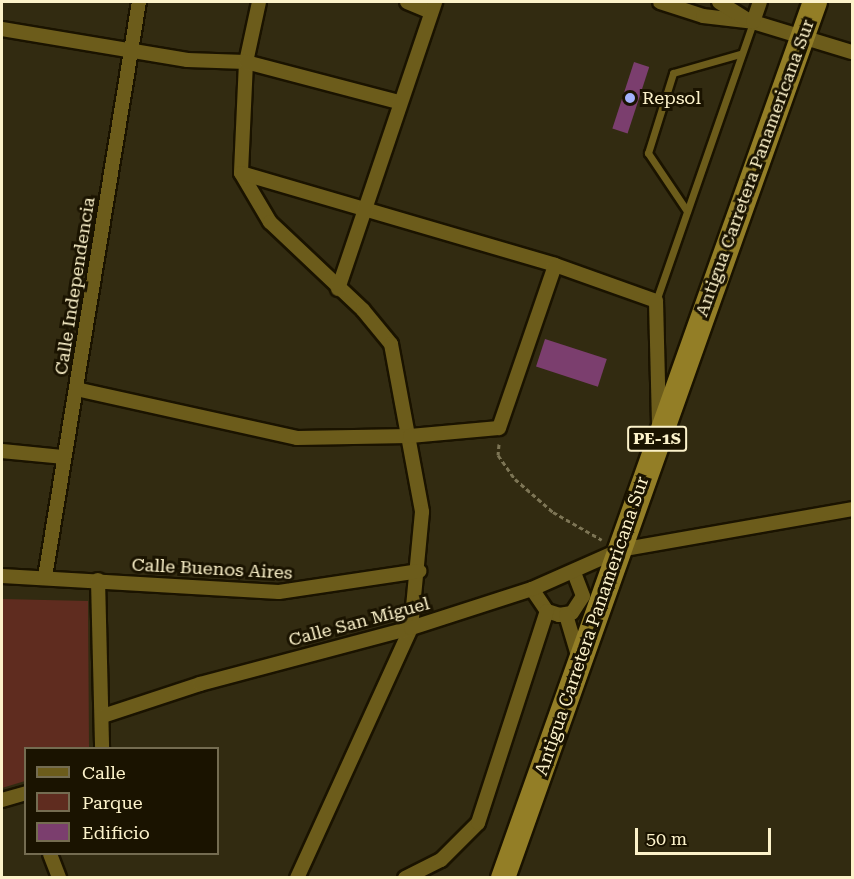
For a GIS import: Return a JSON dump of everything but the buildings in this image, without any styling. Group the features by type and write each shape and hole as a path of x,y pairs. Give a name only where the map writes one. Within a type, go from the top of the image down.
{"highway":[{"name":"Antigua Carretera Panamericana Sur","path":"503,878 620,550 659,432 815,2"}],"street":[{"name":"Calle Independencia","path":"45,577 63,457 133,51 139,2"},
{"path":"259,2 246,62 241,173 270,222 391,344 410,436 422,512 419,571 411,628 297,878"},
{"path":"338,289 399,102 433,7 407,2"},
{"path":"660,2 703,16 753,22"},
{"path":"719,2 753,22 802,39 852,52"},
{"path":"753,22 760,2"},
{"path":"2,29 188,60 246,62 399,102"},
{"path":"241,173 555,265 656,302 659,432"},
{"path":"76,389 297,438 410,436 499,428 555,265"},
{"path":"2,451 63,457"},
{"name":"Calle San Miguel","path":"103,716 200,684 411,628 532,589 620,550 852,509"},
{"name":"Calle Buenos Aires","path":"2,576 279,592 419,571"},
{"path":"532,589 547,611 566,615 578,608 582,596 574,572"},
{"path":"98,580 102,747"},
{"path":"405,878 441,860 478,823 547,611"},
{"path":"566,615 580,662"},
{"path":"2,801 24,794"},
{"path":"50,855 59,878"}],"lane":[{"path":"656,302 740,54 753,22"},
{"path":"687,211 648,153 673,73 740,54"}],"path":[{"path":"499,428 498,455 515,479 554,512 620,550"}],"green space":[{"path":"2,599 88,601 89,747 24,747 24,781 2,788"}],"place":[{"name":"Repsol","path":"630,98"}]}
